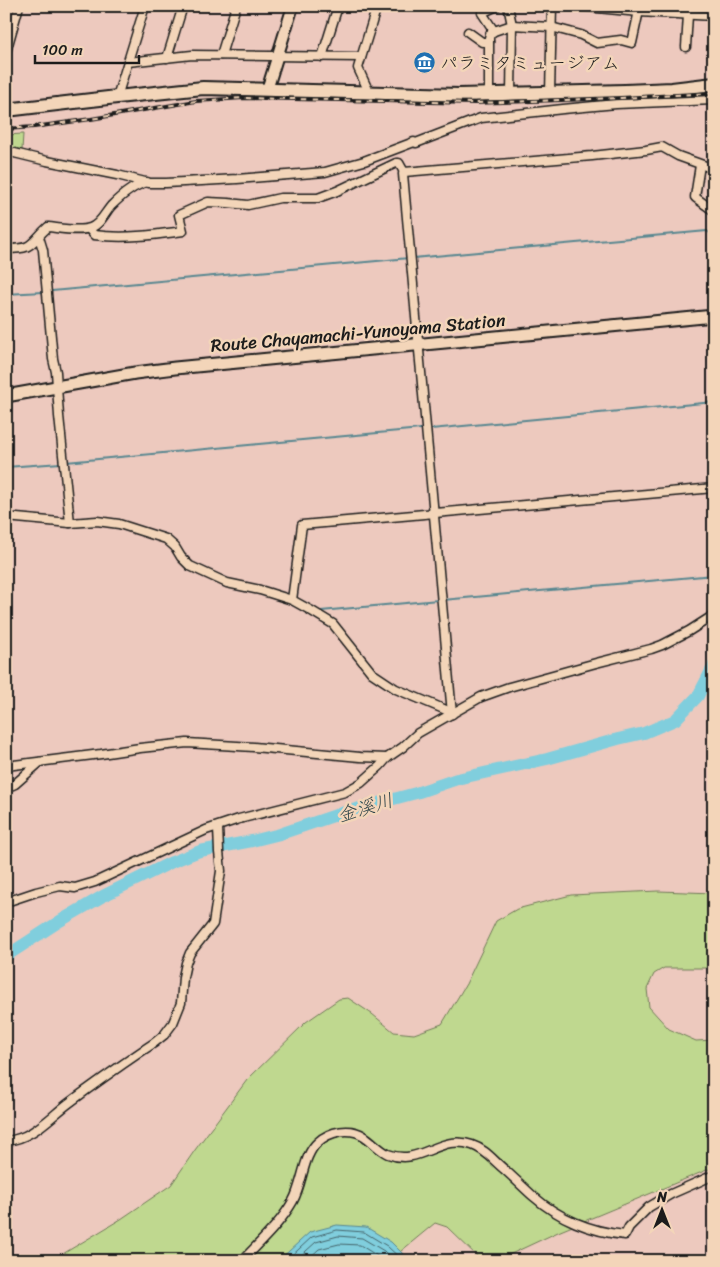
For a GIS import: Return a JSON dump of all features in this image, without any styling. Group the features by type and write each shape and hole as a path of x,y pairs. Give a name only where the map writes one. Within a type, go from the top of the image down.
{"highway":[{"path":"6,110 117,96 203,88 459,95 672,88 714,84"}],"main road":[{"name":"Route Chayamachi-Yunoyama Station","path":"6,396 134,373 175,368 714,316"}],"street":[{"path":"6,52 19,6"},
{"path":"117,96 145,6"},
{"path":"167,58 183,6"},
{"path":"222,56 236,6"},
{"path":"268,90 293,6"},
{"path":"322,57 338,6"},
{"path":"369,92 358,68 377,6"},
{"path":"494,31 482,13 497,6"},
{"path":"508,6 512,25 511,94"},
{"path":"550,93 552,6"},
{"path":"576,6 639,9 714,16"},
{"path":"699,16 701,6"},
{"path":"489,94 488,42 490,34 494,31 512,25 551,27 581,35 597,43 621,40 632,44 639,9"},
{"path":"686,47 688,15"},
{"path":"468,32 482,42 488,42"},
{"path":"128,62 192,55 361,57"},
{"path":"6,151 146,182 166,183 237,179 325,172 414,142 416,143 481,118 560,110 563,108 714,100"},
{"path":"404,172 592,156 662,147 678,156 714,169"},
{"path":"88,229 94,235 116,237 144,236 183,231 179,215 208,202 248,205 280,198 318,198 338,191 399,163 404,172 452,714"},
{"path":"700,165 695,197 714,211"},
{"path":"6,249 22,249 29,246 48,226 88,229 98,223 112,205 127,192 146,182"},
{"path":"39,237 43,250 70,523"},
{"path":"292,600 302,525 714,488"},
{"path":"6,516 70,523 97,520 119,524 166,539 175,546 181,557 190,566 227,583 260,590 292,600 333,624 372,673 396,689 452,714"},
{"path":"6,902 60,886 75,888 95,882 206,830 218,829 239,819 346,792 361,783 387,758 418,733 481,697 596,662 651,649 690,631 714,615"},
{"path":"6,766 187,743 387,758"},
{"path":"6,788 15,784 40,762"},
{"path":"6,1141 26,1136 54,1117 67,1104 154,1043 164,1035 173,1023 181,1003 183,977 190,953 213,924 221,871 218,829"},
{"path":"242,1261 275,1227 293,1201 313,1148 318,1142 337,1132 345,1131 362,1134 389,1154 406,1157 447,1143 470,1144 484,1151 533,1196 549,1208 583,1225 615,1234 625,1235 629,1227 649,1207 671,1194 714,1175"}],"green space":[{"path":"23,134 22,150 6,148 6,135"},
{"path":"658,891 714,893 714,968 664,968 654,974 647,989 649,1007 669,1029 696,1041 714,1040 714,1167 558,1232 496,1261 481,1260 447,1227 435,1223 389,1261 51,1261 121,1219 171,1185 247,1080 306,1022 339,999 348,998 394,1032 414,1034 442,1024 466,984 496,921 517,909 571,895"}],"water":[{"path":"337,1225 366,1227 391,1242 410,1261 278,1261 310,1232"}],"waterway":[{"path":"413,258 707,231 714,236"},
{"path":"52,291 409,258"},
{"path":"6,294 43,292"},
{"path":"431,429 714,402"},
{"path":"66,462 421,429"},
{"path":"6,467 61,463"},
{"path":"443,600 714,575"},
{"path":"321,611 438,600"},
{"name":"金溪川","path":"6,956 103,896 172,862 200,851 280,834 345,812 416,793 457,779 547,759 644,733 675,720 698,696 714,665"}],"railway":[{"path":"6,129 91,119 196,101 244,98 475,103 714,93"}],"place":[{"name":"パラミタミュージアム","path":"424,63"}]}
